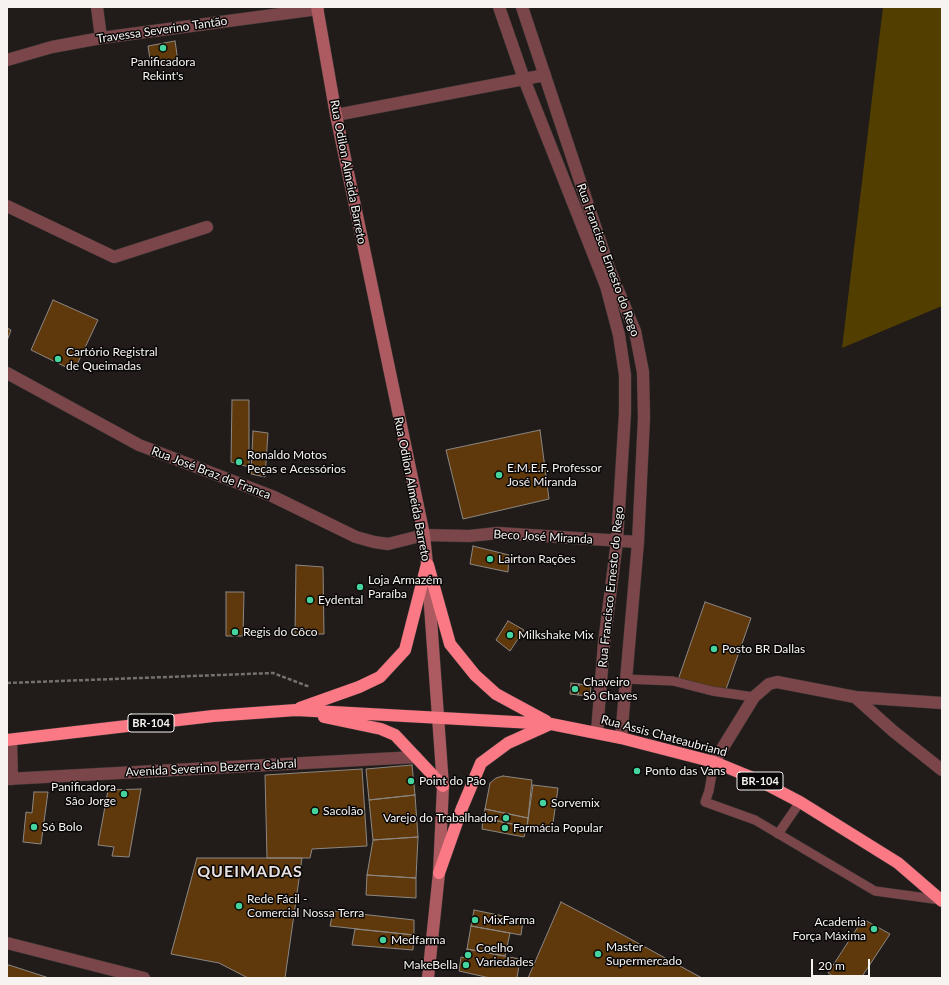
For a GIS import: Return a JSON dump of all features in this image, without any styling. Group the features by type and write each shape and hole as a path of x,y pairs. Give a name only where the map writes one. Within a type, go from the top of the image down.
{"highway":[{"path":"296,710 335,696 380,677 405,650 427,564"},
{"path":"427,564 450,644 475,675 496,694 551,724"},
{"path":"296,710 380,729 395,735 443,786"},
{"name":"BR-104","path":"9,740 212,716 296,710 438,717"},
{"name":"Rua Assis Chateaubriand","path":"438,717 551,724 597,732 714,762 758,780 800,802 898,863 942,900"},
{"path":"440,872 462,808 481,763 508,743 551,724"}],"main road":[{"name":"Rua Odilon Almeida Barreto","path":"318,8 336,115 424,535 443,786 440,872 428,978"}],"street":[{"path":"96,7 101,38"},
{"name":"Rua Francisco Ernesto do Rego","path":"499,7 524,79 606,286 619,335 625,375 625,406 617,541 604,643 597,732"},
{"name":"Rua Francisco Ernesto do Rego","path":"522,7 610,271 635,331 643,372 644,418 638,542 621,738"},
{"name":"Travessa Severino Tantão","path":"7,60 52,47 101,38 318,8"},
{"path":"336,115 544,75"},
{"path":"7,206 114,257 207,227"},
{"name":"Rua José Braz de Franca","path":"7,373 139,445 272,496 356,537 388,544 424,535"},
{"name":"Beco José Miranda","path":"424,535 468,536 498,533 638,542"},
{"path":"714,762 754,697 769,684 777,682 855,697 942,703"},
{"path":"855,697 893,731 942,770"},
{"path":"9,740 9,779"},
{"name":"Avenida Severino Bezerra Cabral","path":"9,779 416,757"},
{"path":"7,942 144,978"}],"lane":[{"path":"625,679 673,681 712,691 754,697"},
{"path":"714,762 709,792 705,802 755,820 875,891 942,900"},
{"path":"778,834 800,802"}],"path":[{"path":"7,683 273,673 335,696"}],"shaded area":[{"path":"883,7 942,7 942,306 842,348"}],"building":[{"path":"175,41 178,61 151,66 148,46"},
{"path":"53,300 98,320 74,371 31,350"},
{"path":"7,328 11,330 7,341"},
{"path":"232,400 249,400 249,467 231,462"},
{"name":"E.M.E.F. Professor José Miranda","path":"540,430 549,499 463,519 446,450"},
{"path":"253,431 268,433 265,477 251,474"},
{"name":"Lairton Rações","path":"473,546 509,555 508,572 470,564"},
{"name":"Eydental","path":"296,565 323,567 324,634 295,634"},
{"path":"226,592 244,592 243,636 226,636"},
{"name":"Posto BR Dallas","path":"705,602 751,618 724,695 678,680"},
{"name":"Milkshake Mix","path":"508,621 524,630 510,651 496,640"},
{"name":"Chaveiro Só Chaves","path":"571,683 579,684 578,695 570,694"},
{"path":"579,684 591,686 590,696 578,695"},
{"path":"412,765 415,795 369,800 366,769"},
{"name":"Sacolão","path":"362,769 367,846 312,849 310,858 267,858 265,775"},
{"path":"503,776 532,780 528,818 485,809 490,783 496,778"},
{"name":"Sorvemix","path":"533,785 558,788 552,830 527,827"},
{"path":"141,789 129,857 112,856 114,847 98,845 108,790"},
{"name":"Só Bolo","path":"34,792 48,792 41,844 23,842 26,812 32,813"},
{"path":"415,795 418,837 373,840 369,800"},
{"name":"Varejo do Trabalhador","path":"485,809 528,818 527,827 483,818"},
{"name":"Farmácia Popular","path":"483,818 527,827 524,837 482,829"},
{"path":"418,837 416,878 367,875 373,840"},
{"name":"Rede Fácil - Comercial Nossa Terra","path":"197,858 302,858 285,978 248,978 219,963 171,954"},
{"path":"367,875 416,878 416,898 366,895"},
{"name":"Master Supermercado","path":"561,902 612,929 702,978 528,978"},
{"path":"474,910 523,920 521,935 471,926"},
{"path":"333,911 414,920 414,935 330,926"},
{"path":"863,919 890,934 861,978 836,978 828,973"},
{"path":"471,926 510,933 505,956 467,949"},
{"name":"Medfarma","path":"355,929 414,935 413,950 352,945"},
{"path":"467,949 520,959 517,978 490,978 459,971 461,957 466,958"},
{"path":"9,965 49,978 7,978 7,966"}],"place":[{"name":"Panificadora Rekint's","path":"163,48"},
{"name":"Cartório Registral de Queimadas","path":"58,359"},
{"name":"Ronaldo Motos Peças e Acessórios","path":"239,462"},
{"name":"E.M.E.F. Professor José Miranda","path":"499,475"},
{"name":"Lairton Rações","path":"490,559"},
{"name":"Loja Armazém Paraíba","path":"360,587"},
{"name":"Eydental","path":"310,600"},
{"name":"Regis do Côco","path":"235,632"},
{"name":"Milkshake Mix","path":"510,635"},
{"name":"Posto BR Dallas","path":"714,649"},
{"name":"Chaveiro Só Chaves","path":"575,689"},
{"name":"Ponto das Vans","path":"637,771"},
{"name":"Point do Pão","path":"411,781"},
{"name":"Panificadora Sâo Jorge","path":"124,794"},
{"name":"Sorvemix","path":"543,803"},
{"name":"Sacolão","path":"315,811"},
{"name":"Varejo do Trabalhador","path":"506,818"},
{"name":"Só Bolo","path":"34,827"},
{"name":"Farmácia Popular","path":"505,828"},
{"name":"Rede Fácil - Comercial Nossa Terra","path":"239,906"},
{"name":"MixFarma","path":"475,920"},
{"name":"Academia Força Máxima","path":"874,929"},
{"name":"Medfarma","path":"383,940"},
{"name":"Master Supermercado","path":"598,954"},
{"name":"Coelho Variedades","path":"468,955"},
{"name":"MakeBella","path":"466,965"}],"district":[{"name":"QUEIMADAS","path":"250,872"}]}
